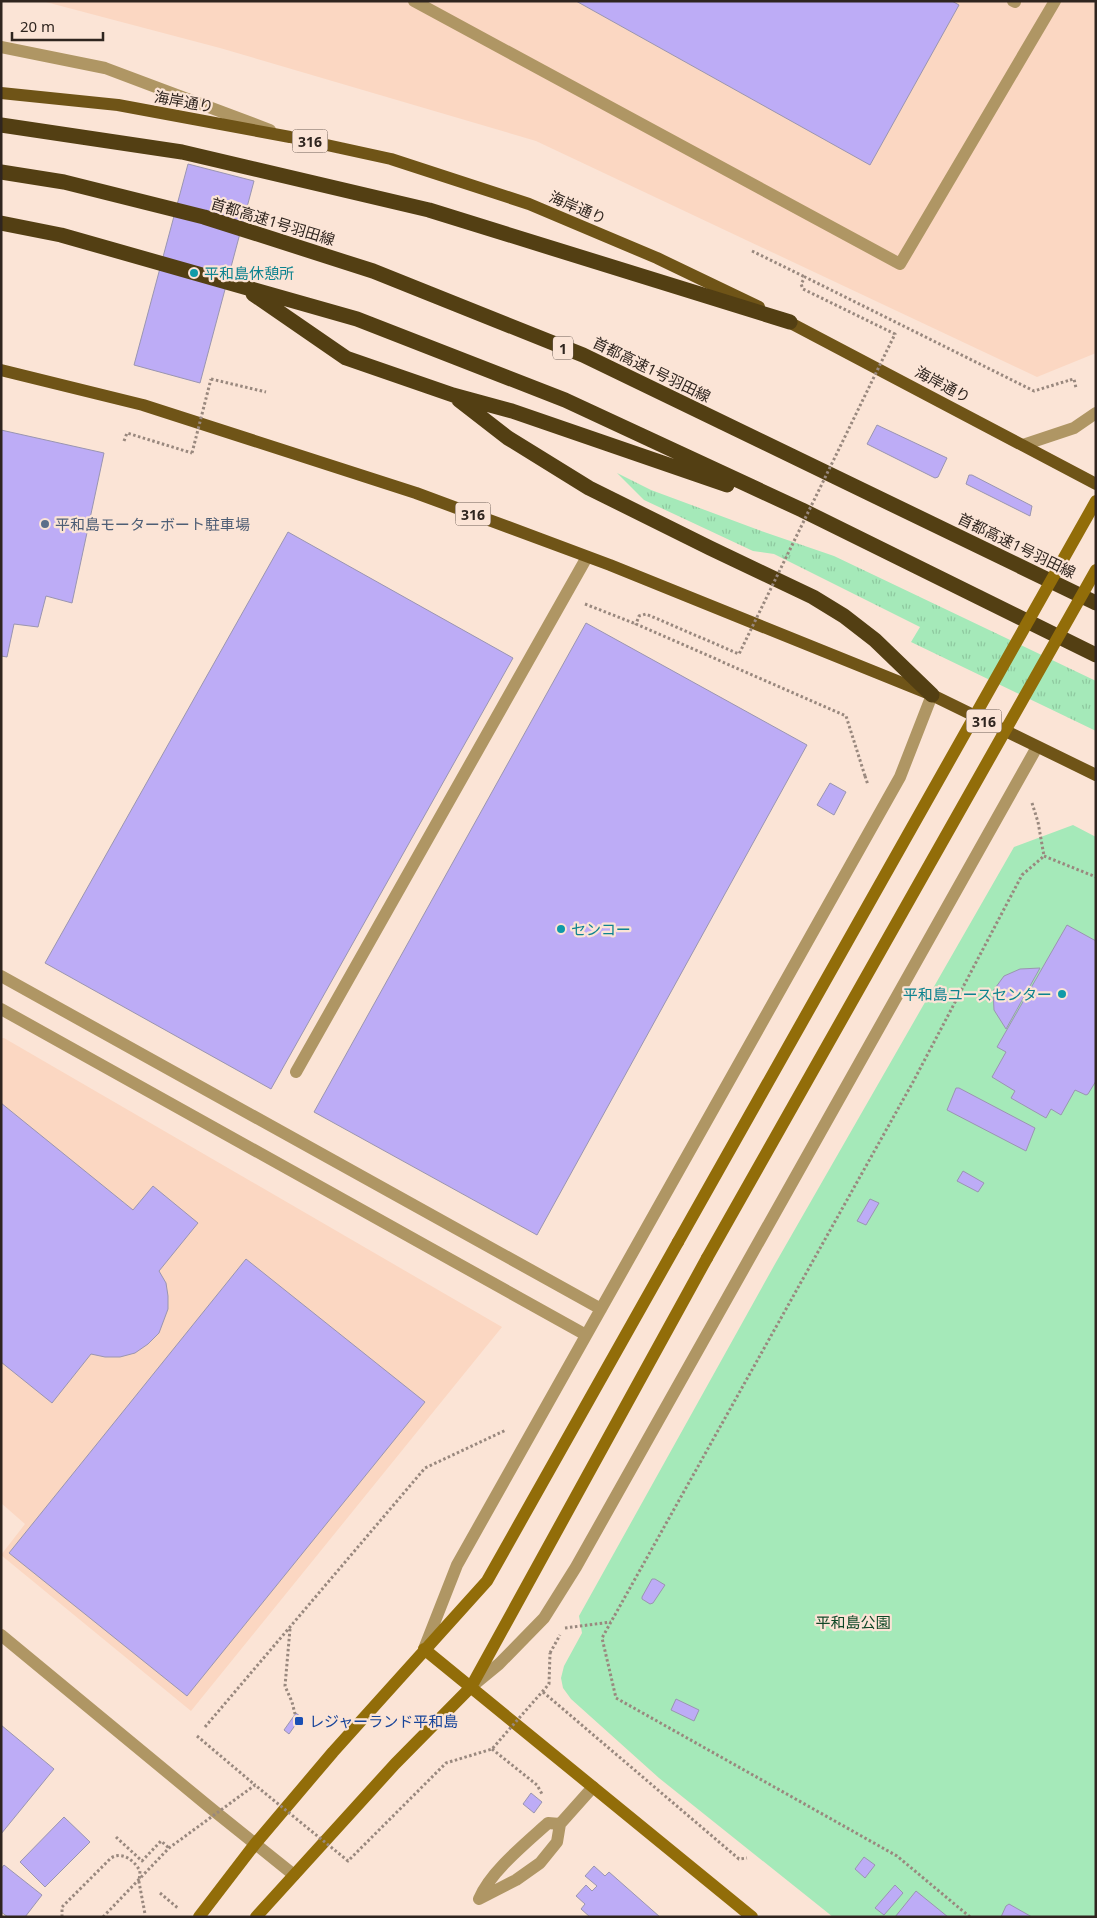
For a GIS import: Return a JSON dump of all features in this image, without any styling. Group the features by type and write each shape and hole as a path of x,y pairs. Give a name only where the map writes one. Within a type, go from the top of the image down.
{"highway":[{"path":"1,125 182,152 429,210 790,322"},
{"name":"首都高速1号羽田線","path":"1,172 64,182 204,218 373,271 583,355 1096,602"},
{"path":"1,223 61,235 357,319 566,400 802,510 1096,655"},
{"path":"242,286 346,358 453,395 512,411 802,510"},
{"path":"453,395 508,438 589,488 814,597 844,616 875,640 932,695"}],"main road":[{"name":"海岸通り","path":"1,93 118,105 290,137 391,159 528,204 656,258 790,322 1096,484"},
{"name":"316","path":"1,370 143,405 416,493 587,557 932,695 1096,776"}],"street":[{"path":"414,1 900,264 1055,1"},
{"path":"1,47 106,68 290,137"},
{"path":"1023,445 1074,428 1096,413"},
{"path":"199,1917 255,1844 333,1752 487,1581 1096,501"},
{"path":"296,1072 587,557"},
{"path":"470,1687 707,1258 1096,570"},
{"path":"424,1649 457,1565 900,777 932,695"},
{"path":"256,1917 395,1764 470,1687 500,1664 544,1618 576,1567 1037,746"},
{"path":"1,976 601,1309"},
{"path":"1,1009 586,1335"},
{"path":"1,1635 294,1875"},
{"path":"424,1649 752,1917"},
{"path":"560,1824 548,1823 530,1839 484,1886 479,1899 516,1880 540,1864 557,1842 560,1824 593,1787"}],"path":[{"path":"753,252 1034,391 1074,379 1076,388"},
{"path":"636,624 639,616 646,614 739,654 895,334 803,289 801,284 805,277"},
{"path":"124,441 127,433 192,453 211,379 266,392"},
{"path":"587,604 846,716 868,785"},
{"path":"1038,822 1044,856"},
{"path":"1044,856 1096,877"},
{"path":"970,1917 897,1856 616,1698 602,1638 913,1082 1022,875 1044,856"},
{"path":"205,1727 425,1468 506,1430"},
{"path":"564,1628 611,1622"},
{"path":"290,1628 285,1686 295,1714"},
{"path":"197,1736 348,1861 446,1763 492,1749 549,1684 550,1653 562,1632"},
{"path":"542,1692 739,1859 747,1858"},
{"path":"492,1749 537,1785 542,1794"},
{"path":"102,1917 169,1848 255,1785"},
{"path":"116,1837 142,1861 161,1841 169,1848"},
{"path":"62,1917 62,1907 116,1854 122,1854 137,1866 140,1871 139,1882 145,1914"},
{"path":"160,1894 182,1911"}],"shaded area":[{"path":"42,1 1096,1 1096,353 1037,377 536,141 220,48"},
{"path":"1,1038 502,1327 191,1711 1,1555 25,1524 1,1503"}],"green space":[{"path":"617,473 651,490 834,556 1096,681 1096,731 911,642 920,627 774,554 753,551 644,500"},
{"name":"平和島公園","path":"1073,825 1096,837 1096,1917 833,1917 659,1778 571,1699 563,1688 561,1678 564,1666 582,1633 579,1616 775,1264 1014,847"}],"building":[{"path":"576,1 952,1 959,5 870,165"},
{"name":"平和島休憩所","path":"188,164 254,181 200,383 134,365"},
{"path":"877,425 947,458 938,477 935,478 867,444"},
{"name":"平和島モーターボート駐車場","path":"1,430 104,453 72,603 46,596 38,627 14,624 7,657 1,656"},
{"path":"969,475 1032,506 1030,516 966,484"},
{"path":"288,532 513,658 271,1089 45,963"},
{"name":"センコー","path":"586,623 807,745 537,1235 314,1112"},
{"path":"830,783 846,792 834,815 817,805"},
{"name":"平和島ユースセンター","path":"1067,925 1096,941 1096,1081 1086,1095 1075,1090 1061,1115 1051,1109 1046,1118 1011,1098 1015,1091 992,1077 1006,1052 997,1047"},
{"path":"1040,968 1006,1029 994,1010 993,991 1004,976 1020,969"},
{"path":"956,1088 1035,1128 1026,1151 947,1110"},
{"path":"1,1103 133,1210 153,1186 198,1223 159,1271 166,1283 168,1309 159,1333 135,1353 120,1357 105,1357 91,1354 52,1403 1,1362"},
{"path":"963,1171 984,1183 978,1192 957,1181"},
{"path":"870,1199 879,1203 866,1225 857,1221"},
{"path":"246,1259 425,1402 187,1696 9,1553"},
{"path":"652,1579 665,1585 653,1603 650,1604 642,1599 642,1597"},
{"path":"676,1699 699,1710 694,1721 671,1710"},
{"path":"296,1713 301,1717 289,1734 284,1730"},
{"path":"1,1725 54,1769 1,1834"},
{"path":"531,1793 542,1802 534,1813 523,1804"},
{"path":"64,1817 90,1842 45,1887 20,1862"},
{"path":"864,1857 875,1865 865,1878 855,1869"},
{"path":"4,1865 42,1895 25,1917 8,1917 1,1912 1,1869"},
{"path":"594,1866 605,1876 609,1872 660,1917 590,1917 581,1909 585,1904 576,1896 586,1885 592,1891 597,1886 585,1876"},
{"path":"895,1885 903,1893 884,1915 875,1908"},
{"path":"916,1891 948,1917 895,1917"},
{"path":"1009,1904 1032,1917 1001,1917 1006,1906"}],"place":[{"name":"平和島休憩所","path":"194,273"},
{"name":"平和島モーターボート駐車場","path":"45,524"},
{"name":"センコー","path":"561,929"},
{"name":"平和島ユースセンター","path":"1062,994"},
{"name":"レジャーランド平和島","path":"299,1721"}]}
